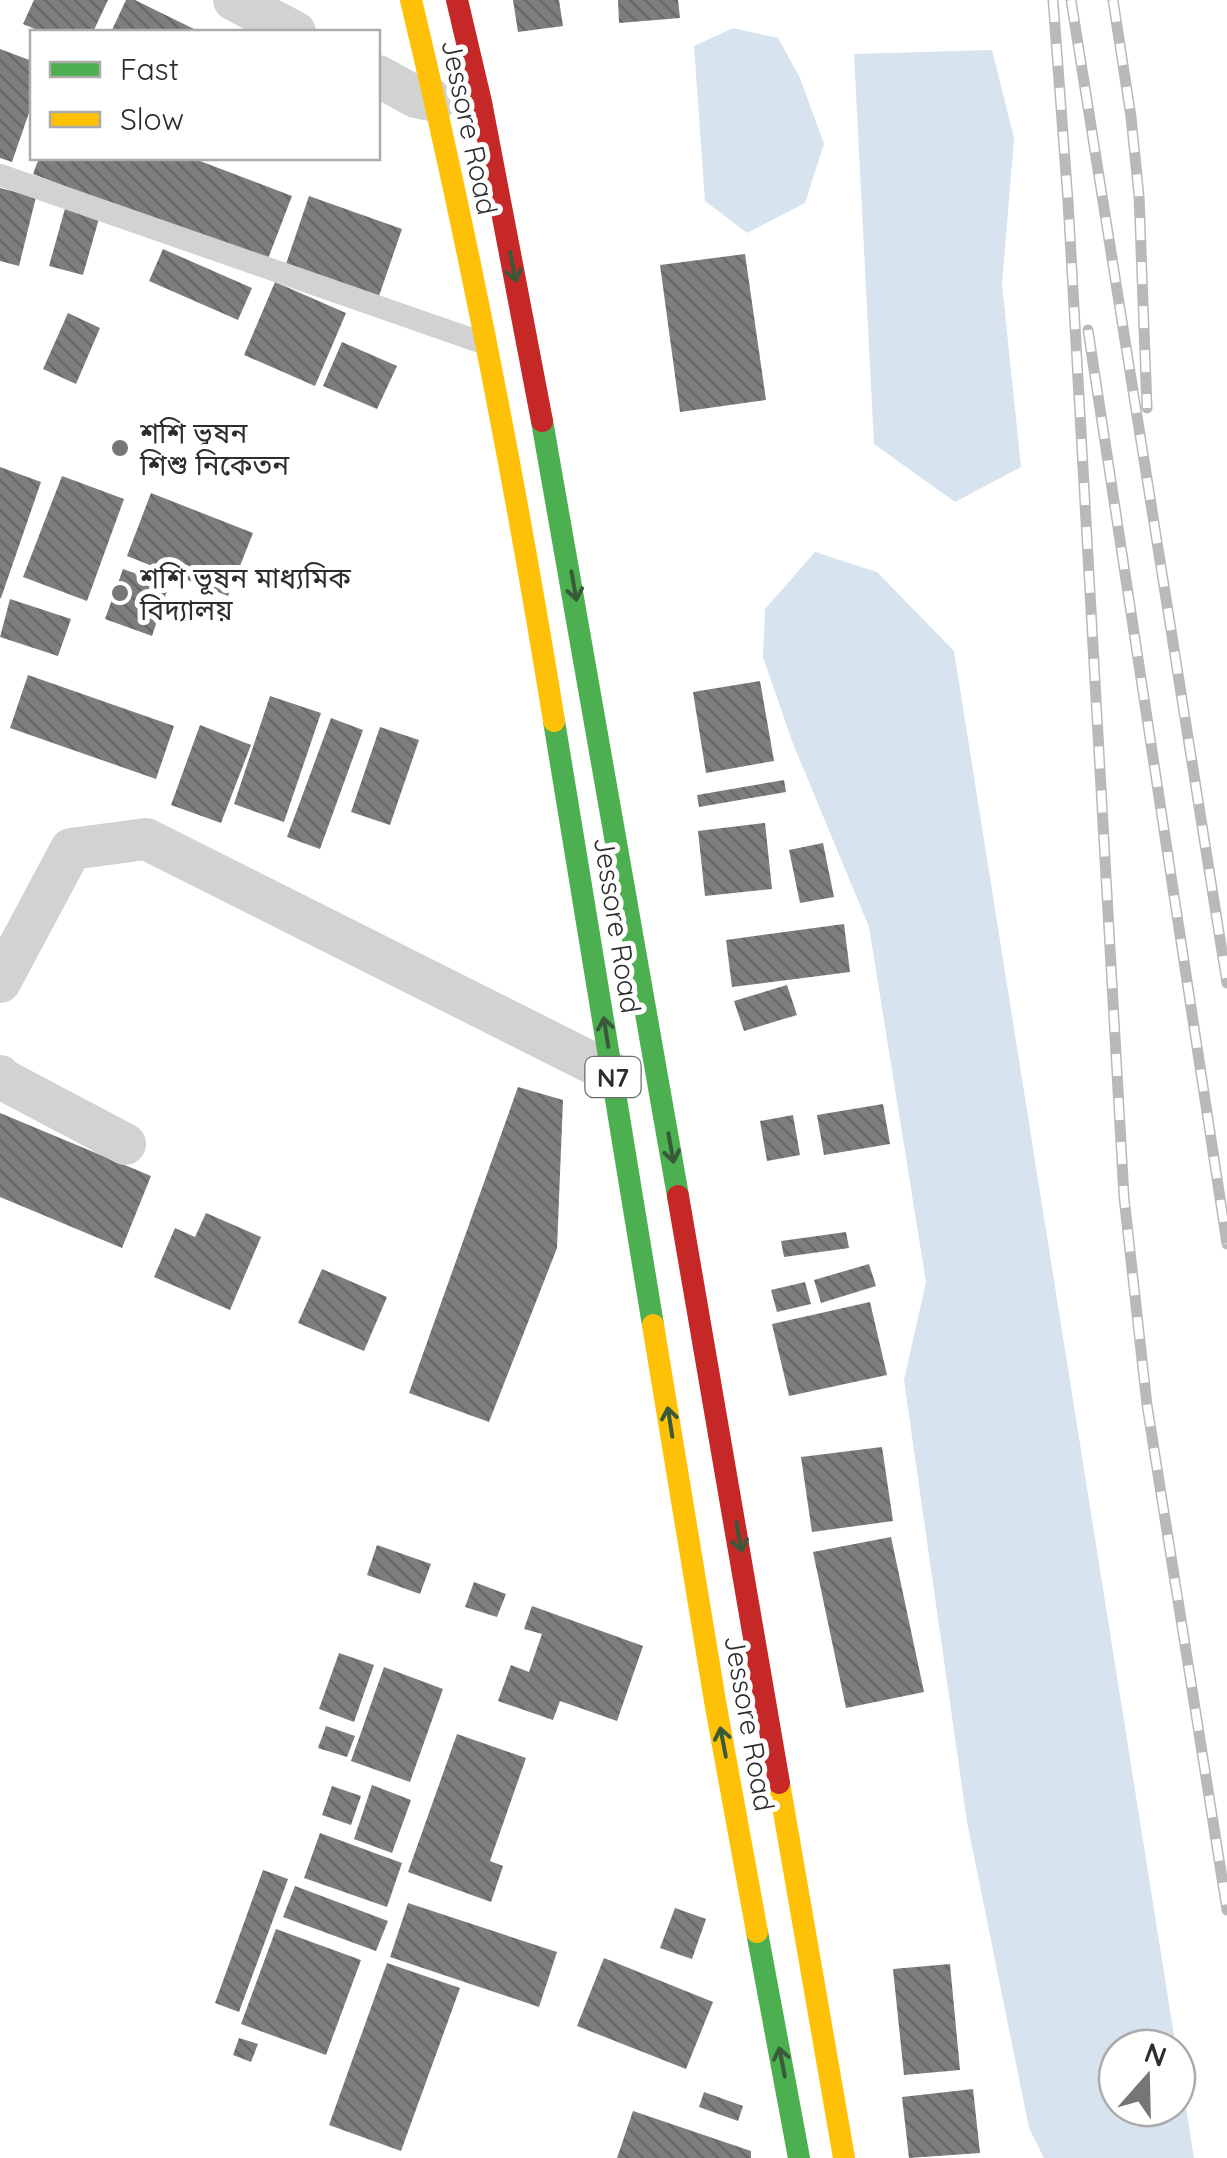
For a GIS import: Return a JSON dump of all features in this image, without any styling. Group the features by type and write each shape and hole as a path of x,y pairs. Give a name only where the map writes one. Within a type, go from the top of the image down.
{"highway":[{"name":"Jessore Road","path":"411,0 530,574 716,1707 799,2158"},
{"name":"Jessore Road","path":"457,0 481,102 568,556 844,2158"}],"street":[{"path":"234,0 291,30"},
{"path":"380,77 416,97 435,101"},
{"path":"0,982 71,849 146,839 612,1073"},
{"path":"0,1076 125,1144"}],"lane":[{"path":"0,175 484,343"}],"shaded area":[{"path":"733,28 778,38 800,78 824,144 805,203 747,233 705,201 694,46"},
{"path":"992,50 1014,138 1002,284 1021,467 955,502 874,444 854,54"},
{"path":"815,552 877,572 954,651 1173,2028 1097,2028 1097,2128 1189,2128 1194,2158 1044,2158 1029,2128 967,1822 904,1380 926,1282 869,927 792,741 763,657 765,609"}],"building":[{"path":"34,0 108,0 94,30 37,30 23,24"},
{"path":"126,0 135,0 196,30 112,30"},
{"path":"513,0 559,0 563,26 518,32"},
{"path":"618,0 678,0 680,18 619,23"},
{"path":"0,49 30,60 30,110 12,162 0,158"},
{"path":"38,160 197,160 292,196 266,264 33,174"},
{"path":"0,188 36,197 19,266 0,261"},
{"path":"309,196 402,229 379,296 286,264"},
{"path":"66,205 100,215 83,275 49,266"},
{"path":"163,249 252,288 238,320 149,281"},
{"path":"745,254 766,400 680,412 660,265"},
{"path":"275,282 346,313 315,386 244,355"},
{"path":"68,313 100,328 76,384 43,369"},
{"path":"342,342 397,366 377,409 323,386"},
{"path":"0,467 41,482 1,598 0,598"},
{"path":"62,476 124,499 87,601 23,577"},
{"path":"151,493 253,533 228,596 127,556"},
{"path":"123,569 169,585 152,636 105,619"},
{"path":"10,599 71,619 58,656 0,637"},
{"path":"28,675 174,726 156,779 10,728"},
{"path":"760,681 774,761 706,773 693,692"},
{"path":"270,696 321,713 284,822 234,804"},
{"path":"331,718 363,730 320,849 287,837"},
{"path":"200,725 251,745 221,823 171,805"},
{"path":"380,727 419,740 390,825 351,812"},
{"path":"784,780 786,792 699,807 697,795"},
{"path":"765,823 772,889 705,896 698,831"},
{"path":"823,843 834,897 800,903 789,850"},
{"path":"844,924 850,972 732,987 726,940"},
{"path":"787,985 797,1015 744,1031 734,1001"},
{"path":"518,1087 563,1100 557,1248 489,1422 409,1393"},
{"path":"883,1104 890,1144 824,1155 817,1115"},
{"path":"0,1113 151,1176 122,1248 0,1197"},
{"path":"793,1115 800,1155 767,1161 760,1121"},
{"path":"206,1213 261,1237 230,1310 154,1277 175,1228 195,1237"},
{"path":"846,1232 849,1248 784,1257 781,1241"},
{"path":"869,1264 876,1286 821,1303 814,1280"},
{"path":"322,1269 387,1297 364,1351 298,1323"},
{"path":"805,1282 811,1304 777,1312 771,1290"},
{"path":"870,1302 887,1375 789,1396 772,1324"},
{"path":"882,1447 893,1521 812,1532 801,1457"},
{"path":"891,1537 924,1692 846,1708 813,1552"},
{"path":"377,1545 431,1564 420,1594 367,1575"},
{"path":"474,1582 506,1594 497,1617 465,1607"},
{"path":"532,1606 643,1646 617,1721 560,1701 553,1720 498,1701 511,1665 529,1672 542,1634 524,1629"},
{"path":"339,1653 374,1665 354,1722 319,1709"},
{"path":"384,1667 443,1689 410,1782 351,1761"},
{"path":"326,1726 355,1736 347,1757 318,1748"},
{"path":"457,1734 526,1758 490,1861 503,1866 491,1902 408,1872"},
{"path":"372,1785 411,1800 392,1853 354,1839"},
{"path":"332,1786 361,1796 351,1825 322,1815"},
{"path":"320,1833 402,1863 387,1907 304,1878"},
{"path":"263,1870 288,1879 239,2012 215,2003"},
{"path":"295,1886 388,1921 376,1951 283,1917"},
{"path":"408,1903 557,1952 539,2007 390,1957"},
{"path":"675,1908 706,1919 692,1959 660,1948"},
{"path":"276,1929 361,1960 326,2055 241,2024"},
{"path":"604,1958 713,2002 686,2069 577,2026"},
{"path":"387,1963 460,1988 401,2151 329,2125"},
{"path":"950,1964 960,2070 904,2075 893,1969"},
{"path":"239,2038 258,2044 251,2062 233,2055"},
{"path":"973,2089 980,2153 909,2158 902,2097"},
{"path":"704,2092 743,2106 738,2121 699,2107"},
{"path":"633,2111 751,2151 751,2158 617,2158"}],"railway":[{"path":"1053,0 1068,201 1124,1197 1147,1405 1227,1910"},
{"path":"1071,0 1227,983"},
{"path":"1113,0 1139,196 1147,408"},
{"path":"1088,330 1227,1244"}],"traffic: fast":[{"path":"542,421 678,1196"},
{"path":"554,721 653,1325"},
{"path":"757,1932 799,2158"}],"traffic: slow":[{"path":"411,0 489,359 554,721"},
{"path":"653,1325 757,1932"},
{"path":"779,1783 844,2158"}],"traffic: jam":[{"path":"457,0 481,102 542,421"},
{"path":"678,1196 779,1783"}],"place":[{"name":"শশি ভূষন শিশু নিকেতন","path":"120,448"},
{"name":"শশি ভূষন মাধ্যমিক বিদ্যালয়","path":"120,593"}]}
